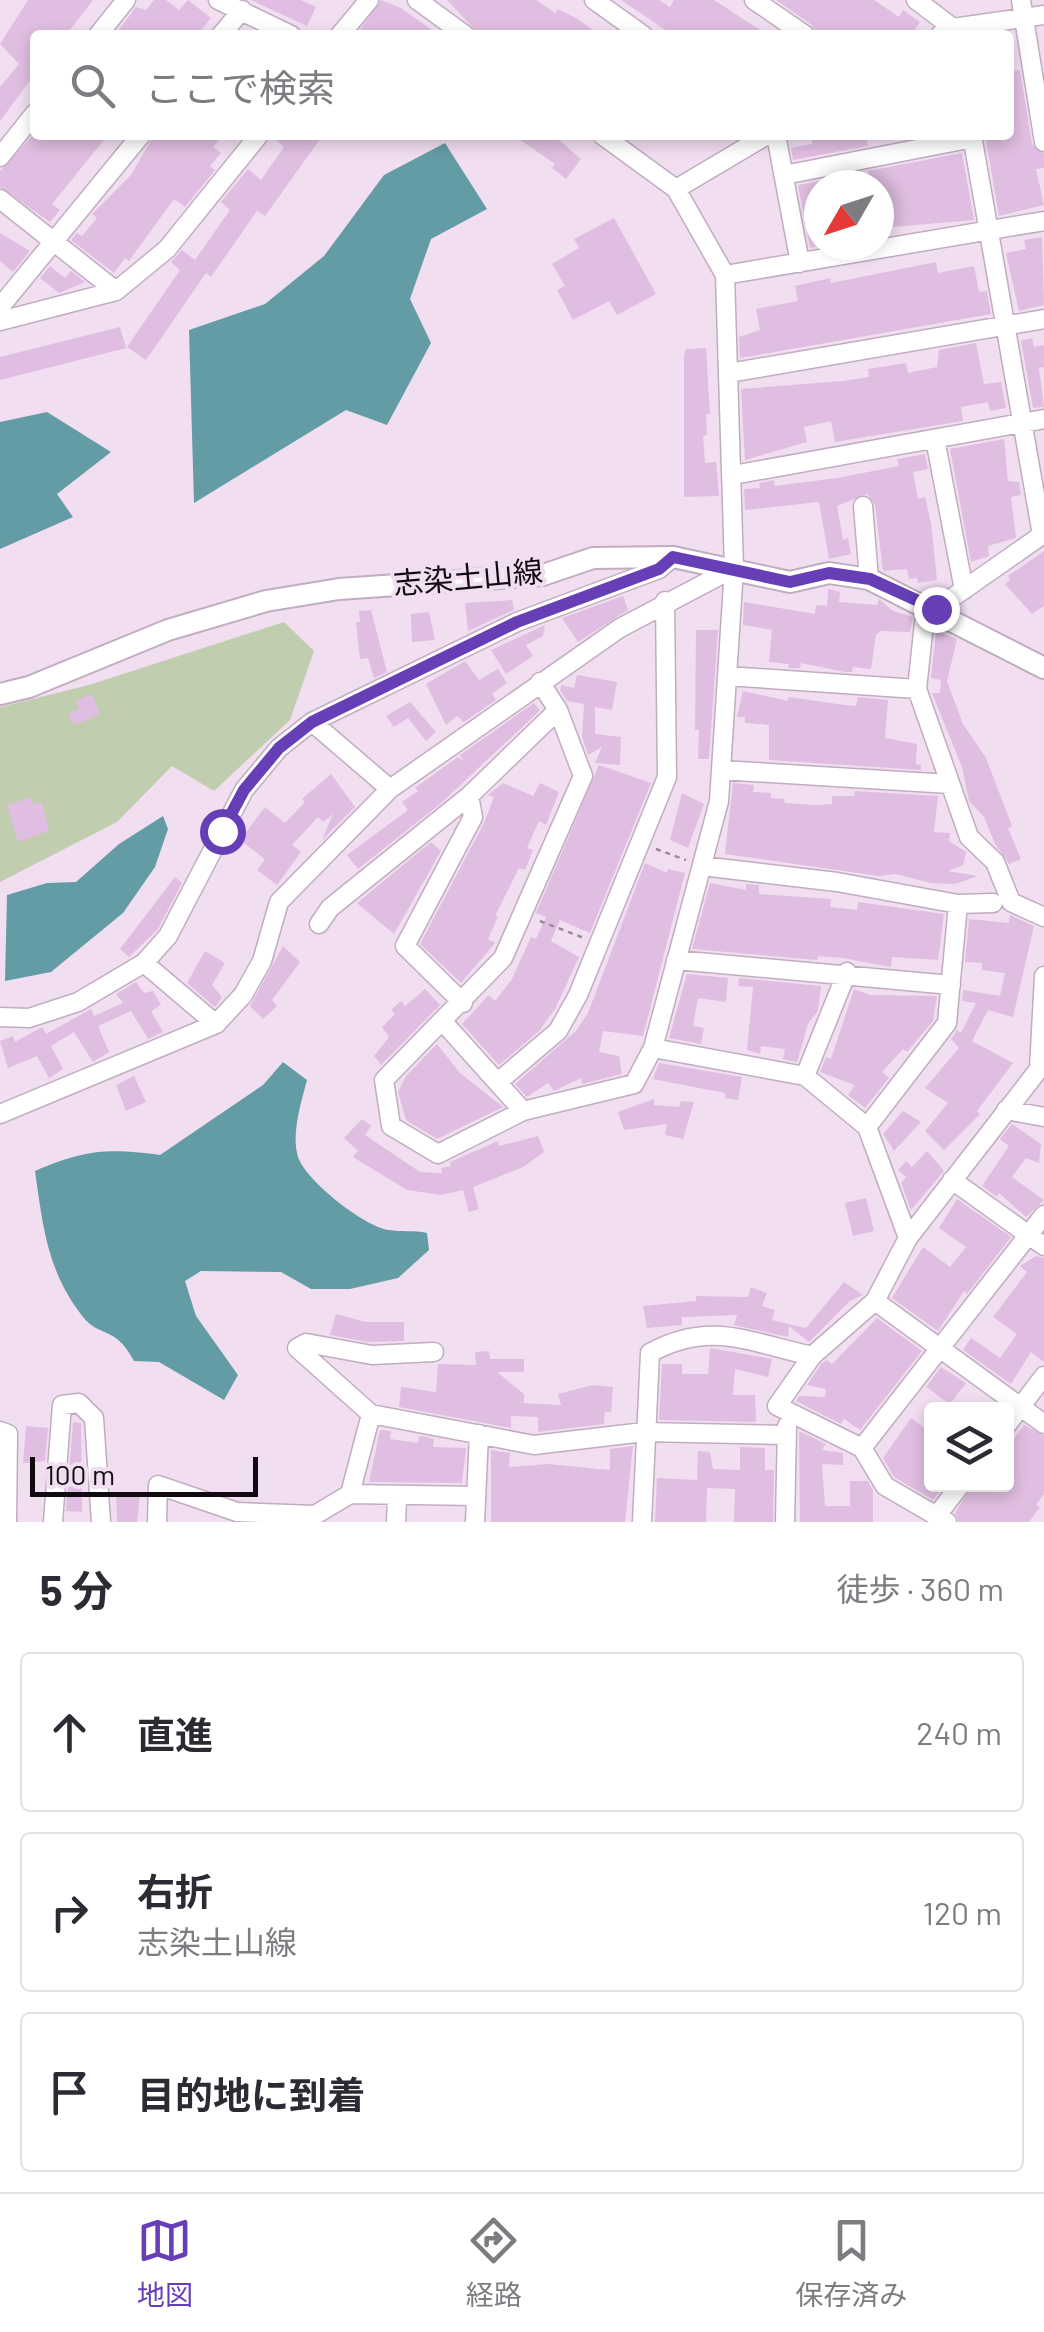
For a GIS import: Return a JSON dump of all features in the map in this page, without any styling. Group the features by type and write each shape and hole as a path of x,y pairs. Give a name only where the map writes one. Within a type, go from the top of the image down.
{"main road":[{"name":"志染土山線","path":"0,694 29,687 168,630 266,601 339,589 543,575 593,558 673,557 790,582 829,573 870,579 936,609 1022,661 1044,668"}],"street":[{"path":"102,30 126,0"},
{"path":"218,0 281,30"},
{"path":"344,30 369,0"},
{"path":"416,0 458,30"},
{"path":"594,0 636,30"},
{"path":"754,0 798,30"},
{"path":"916,0 946,30"},
{"path":"958,30 1022,9 1044,15"},
{"path":"1022,9 1044,142"},
{"path":"225,30 242,10"},
{"path":"0,156 30,119"},
{"path":"0,307 137,140"},
{"path":"0,321 116,292 167,249 256,140"},
{"path":"540,682 558,710 583,776 503,958 444,1023 384,1080 391,1126 438,1154 523,1111 634,1084 652,1048 719,801 734,568 725,275 676,189 609,140"},
{"path":"676,189 759,140"},
{"path":"777,140 800,262"},
{"path":"784,175 953,140"},
{"path":"973,140 1044,537 936,609 924,624 917,689 970,836 996,862 1011,902 1044,916"},
{"path":"0,200 116,292"},
{"path":"725,275 1044,222"},
{"path":"729,373 1044,319"},
{"path":"733,475 1044,419"},
{"path":"935,439 964,590"},
{"path":"863,506 870,579"},
{"path":"0,1018 29,1018 78,1002 144,964 168,936 244,790 279,748 312,722 517,622 659,569 673,557"},
{"path":"0,1114 216,1024 242,995 262,961 280,902 390,789 540,682 666,601 734,568"},
{"path":"499,1081 558,1031 599,944 667,777 666,601"},
{"path":"727,676 917,689"},
{"path":"319,924 330,908 394,852 469,796 558,710"},
{"path":"312,722 390,789"},
{"path":"721,770 950,784"},
{"path":"463,1003 405,946 473,818 469,796"},
{"path":"702,866 837,882 958,904 993,903"},
{"path":"868,1126 947,1023 958,904"},
{"path":"676,960 847,972 951,985"},
{"path":"144,964 216,1024"},
{"path":"805,1076 847,972"},
{"path":"957,1492 943,1518 885,1486 862,1448 777,1406 812,1356 875,1301 908,1238 1039,1069 1044,976"},
{"path":"444,1023 523,1111"},
{"path":"652,1048 805,1076 868,1126 908,1238"},
{"path":"1006,1110 1044,1117"},
{"path":"952,1180 1036,1241"},
{"path":"862,1448 940,1348 1036,1241 1044,1215"},
{"path":"875,1301 1044,1424"},
{"path":"642,1522 650,1354 679,1337 703,1332 812,1356"},
{"path":"434,1352 372,1355 306,1343 297,1348 371,1414 534,1445 644,1432 786,1435"},
{"path":"1014,1416 1044,1376"},
{"path":"53,1522 62,1405 79,1403 94,1418 101,1522"},
{"path":"785,1522 787,1411"},
{"path":"350,1494 371,1414"},
{"path":"0,1431 8,1434 7,1522"},
{"path":"475,1522 479,1434"},
{"path":"157,1522 158,1486 236,1517 315,1519 350,1494 476,1496"},
{"path":"396,1522 397,1497"}],"path":[{"path":"640,843 702,866"},
{"path":"522,914 599,944"}],"green space":[{"path":"284,622 314,651 290,720 214,791 172,766 117,822 0,882 0,707 89,685"}],"water":[{"path":"445,143 487,209 431,239 410,299 431,343 387,425 346,410 194,503 189,330 265,304 324,256 384,175"},
{"path":"47,412 111,452 57,494 73,517 0,549 0,422"},
{"path":"163,816 168,829 155,867 123,913 51,972 5,981 7,895 47,883 76,882 119,844"},
{"path":"283,1062 307,1080 296,1138 303,1167 337,1201 378,1227 427,1233 429,1250 398,1278 350,1289 311,1289 281,1272 201,1271 185,1281 196,1316 238,1375 224,1400 159,1362 134,1361 120,1342 83,1317 54,1265 35,1171 96,1152 160,1155 263,1085"}],"building":[{"path":"28,0 93,0 70,30 30,30 30,81 0,121 0,87 19,64 0,44"},
{"path":"154,0 166,0 179,10 188,0 211,18 201,30 119,30 136,7 146,10"},
{"path":"251,0 301,0 316,7 307,26"},
{"path":"381,0 401,8 432,30 360,30"},
{"path":"447,0 536,0 593,30 475,30"},
{"path":"621,0 659,0 670,7 674,0 714,0 760,30 666,30"},
{"path":"776,0 874,0 899,17 903,10 920,22 914,30 814,30"},
{"path":"1020,70 1032,144 1044,154 1044,168 1036,169 1044,205 999,216 986,140 1014,140 1014,71"},
{"path":"30,138 104,140 52,204 60,210 50,222 0,187 0,171"},
{"path":"151,140 219,140 213,147 221,153 210,166 215,170 185,207 174,199 129,261 125,258 114,273 71,240 77,233 82,236 97,218 92,214 131,175"},
{"path":"276,140 319,140 265,216 257,211 211,277 206,273 146,360 127,347 180,270 171,262 182,250 195,260 230,210 221,202 248,169 261,180 284,147"},
{"path":"520,140 559,140 581,159 566,179 552,168 555,164"},
{"path":"812,140 867,140 868,146 793,160 791,148 812,144"},
{"path":"962,153 974,220 894,227 894,170 873,170"},
{"path":"804,184 804,216 798,185"},
{"path":"614,218 656,294 617,315 609,301 573,320 557,290 565,286 552,264 579,248 574,239"},
{"path":"0,233 30,251 13,272 0,261"},
{"path":"1042,237 1044,305 1019,311 1006,253 1026,249 1024,240"},
{"path":"936,262 938,273 974,266 979,292 987,291 991,314 740,358 739,337 760,330 756,309 798,301 795,286 830,278 831,283"},
{"path":"50,266 65,278 71,271 85,282 59,293 40,278"},
{"path":"120,327 126,348 0,380 0,357"},
{"path":"1032,338 1034,347 1044,345 1044,367 1039,368 1044,407 1033,408 1021,341"},
{"path":"976,343 984,384 1001,382 1006,408 990,411 988,402 961,407 963,421 835,442 831,421 804,427 807,442 745,460 741,389 869,377 868,369 906,363 908,373 937,367 939,350"},
{"path":"706,348 710,414 706,414 707,435 703,436 705,463 716,462 719,496 684,497 684,356 686,349"},
{"path":"1004,439 1008,481 1019,482 1021,495 1011,497 1016,538 988,546 989,556 971,562 950,449"},
{"path":"925,454 928,469 913,472 918,499 925,497 931,523 937,580 918,583 917,578 909,579 907,569 883,571 875,505 867,494 837,506 843,540 848,538 851,554 829,559 819,502 745,510 744,489 760,488 759,483 774,480 775,486 837,478 899,466 897,459"},
{"path":"1044,551 1044,606 1032,614 1005,584 1010,580 1008,576"},
{"path":"828,589 840,592 839,602 877,605 879,599 893,611 913,617 910,632 881,631 876,635 871,669 853,667 852,672 845,672 801,663 800,668 788,668 789,664 769,662 772,630 743,625 744,602 815,614 816,605 827,606"},
{"path":"623,596 628,610 578,642 562,618"},
{"path":"512,600 514,610 468,631 465,603"},
{"path":"371,610 387,672 374,678 368,658 360,659 356,622 360,622 359,611"},
{"path":"429,612 435,640 412,642 411,614"},
{"path":"545,625 543,636 526,645 533,656 506,674 491,650"},
{"path":"696,630 718,630 709,759 698,759 699,730 695,730"},
{"path":"936,631 957,639 947,681 963,724 986,758 1012,826 1008,828 1021,859 1009,864 984,817 969,801 962,767 932,693 940,693 941,680 931,678"},
{"path":"465,661 479,680 498,669 507,683 492,694 496,700 464,722 457,716 446,725 426,684"},
{"path":"577,675 617,682 612,710 595,707 595,734 621,737 620,765 595,763 602,747 588,755 582,737 584,704 567,701 560,690 561,685 574,688"},
{"path":"743,691 788,701 788,697 856,706 858,697 888,700 885,738 917,744 916,764 921,765 921,770 769,760 769,725 745,723 745,717 737,717"},
{"path":"92,694 100,714 74,725 69,713 79,709 76,701"},
{"path":"410,702 436,732 426,741 408,718 394,727 386,716"},
{"path":"534,703 540,710 531,719 440,804 358,869 347,855 408,810 402,802 418,791 415,788 458,757 463,760 460,755"},
{"path":"599,765 651,783 590,933 560,920 551,941 579,957 555,1009 539,1031 499,1065 462,1024 489,995 495,1001 512,979 531,937 536,939 546,917 536,913"},
{"path":"331,774 355,807 322,840 333,814 323,822 318,817 292,845 301,852 277,885 257,870 265,859 240,840 265,807 285,823 305,802 302,799"},
{"path":"503,783 533,796 540,783 559,792 546,825 539,821 527,848 533,850 525,870 519,868 495,916 498,917 488,939 495,943 461,983 420,944 484,823 494,797 488,795"},
{"path":"733,783 754,785 753,792 771,793 771,798 785,799 784,803 832,804 832,796 854,796 855,791 938,796 934,832 950,833 949,841 966,852 963,865 948,871 978,876 955,884 931,883 895,874 879,876 725,854"},
{"path":"682,793 704,804 688,848 670,840"},
{"path":"31,797 33,805 42,802 49,831 18,842 7,805"},
{"path":"431,842 441,851 394,934 357,903"},
{"path":"645,863 667,873 668,869 685,873 643,1036 603,1031 599,1052 619,1056 622,1074 582,1084 581,1078 554,1091 548,1083 527,1097 515,1084 576,1031 588,1013"},
{"path":"175,877 182,883 158,929 129,957 120,949"},
{"path":"710,883 746,890 746,884 759,885 759,894 831,899 830,907 857,910 858,902 944,914 938,960 892,957 891,967 843,958 818,956 817,960 692,949"},
{"path":"1010,915 1034,926 1013,1017 988,1010 972,1041 1013,1063 977,1111 980,1114 944,1150 925,1131 948,1103 925,1088 959,1048 951,1039 957,1030 961,1033 976,1003 962,1001 963,990 1000,996 1005,973 982,970 982,963 965,962 969,919 1009,923"},
{"path":"283,946 300,962 272,1000 277,1006 263,1019 250,1006"},
{"path":"205,951 225,963 212,985 222,997 215,1007 187,983"},
{"path":"687,974 728,978 726,1002 698,998 693,1026 704,1028 701,1044 669,1038"},
{"path":"739,978 821,986 818,1011 808,1024 797,1062 783,1059 785,1049 761,1046 760,1054 747,1050 753,987 738,986"},
{"path":"136,982 144,993 153,991 161,1005 151,1011 163,1032 148,1039 131,1011 98,1026 109,1052 93,1062 74,1032 51,1046 63,1069 49,1078 37,1056 8,1068 0,1041 13,1036 15,1042 42,1027 46,1034 91,1009 94,1016 123,1003 116,994"},
{"path":"425,989 440,1005 381,1065 374,1056 389,1037 382,1027 395,1014 391,1010 401,1001 405,1006"},
{"path":"854,989 870,995 937,996 933,1021 907,1052 903,1049 882,1072 889,1078 865,1108 848,1095 855,1085 820,1072 826,1057 831,1059"},
{"path":"437,1044 460,1073 503,1107 437,1139 406,1120 398,1092 406,1076"},
{"path":"659,1063 742,1077 738,1100 725,1098 725,1093 653,1079"},
{"path":"134,1076 146,1102 126,1111 116,1085"},
{"path":"654,1099 654,1105 679,1107 681,1101 694,1102 683,1139 665,1135 667,1124 624,1130 618,1112"},
{"path":"903,1111 921,1122 894,1151 883,1134"},
{"path":"362,1119 371,1126 365,1135 420,1172 442,1173 441,1168 451,1166 450,1162 498,1141 499,1146 538,1136 544,1152 523,1167 473,1187 479,1209 469,1212 463,1190 441,1195 407,1190 353,1157 358,1151 344,1138"},
{"path":"1012,1124 1041,1144 1039,1163 1026,1158 1012,1177 1044,1200 1026,1217 999,1193 997,1197 982,1186 1009,1146 1000,1139"},
{"path":"927,1151 944,1171 911,1210 901,1183 906,1177 898,1170 906,1161 912,1167"},
{"path":"866,1198 874,1231 853,1236 845,1203"},
{"path":"957,1199 1011,1237 967,1294 964,1291 938,1331 892,1298 923,1247 950,1267 966,1247 939,1228"},
{"path":"1036,1256 1044,1258 1044,1362 1031,1352 1011,1384 963,1350 971,1338 1000,1358 1017,1334 993,1317 1027,1272 1020,1266"},
{"path":"844,1282 863,1295 850,1301 809,1342 789,1326 788,1337 734,1325 737,1315 682,1317 682,1325 647,1328 643,1306 696,1301 696,1296 748,1297 751,1287 767,1293 762,1306 775,1310 772,1320 806,1328"},
{"path":"336,1314 365,1322 404,1322 404,1341 368,1342 330,1335"},
{"path":"877,1318 922,1351 860,1430 844,1419 841,1424 796,1401 799,1396 825,1397 826,1389 807,1385 821,1364 827,1360 832,1364"},
{"path":"710,1348 772,1359 768,1377 735,1369 733,1395 755,1395 756,1422 659,1420 662,1364 682,1364 682,1374 708,1374"},
{"path":"489,1351 490,1359 524,1359 524,1372 497,1372 524,1394 524,1403 561,1405 558,1394 593,1385 613,1387 611,1412 605,1412 604,1424 538,1432 538,1417 511,1416 511,1428 399,1407 401,1387 436,1392 438,1364 476,1365 475,1352"},
{"path":"941,1367 966,1383 952,1402 926,1387"},
{"path":"911,1418 924,1428 924,1492 939,1492 933,1500 894,1477 883,1458"},
{"path":"73,1422 81,1423 82,1512 66,1511"},
{"path":"1024,1425 1044,1436 1044,1494 1036,1505 1040,1507 1029,1522 959,1522 955,1513 968,1492 1014,1492 1014,1438"},
{"path":"26,1426 48,1428 45,1461 23,1463"},
{"path":"380,1430 391,1431 390,1439 418,1443 419,1436 434,1439 433,1447 466,1448 462,1483 369,1482"},
{"path":"799,1431 826,1444 822,1450 843,1453 843,1465 822,1464 825,1506 850,1506 850,1481 868,1481 873,1491 873,1522 800,1522"},
{"path":"633,1446 625,1522 491,1522 491,1450 510,1453 509,1467 548,1464 610,1470 610,1449"},
{"path":"740,1447 765,1448 765,1470 774,1470 773,1522 734,1522 735,1489 707,1488 706,1522 655,1522 657,1478 697,1480 698,1451 710,1452 713,1469 740,1470"},
{"path":"140,1494 137,1522 117,1522 116,1495"}],"route":[{"path":"222,831 244,790 279,748 312,722 517,622 659,569 673,557 790,582 829,573 870,579 936,609"}]}
